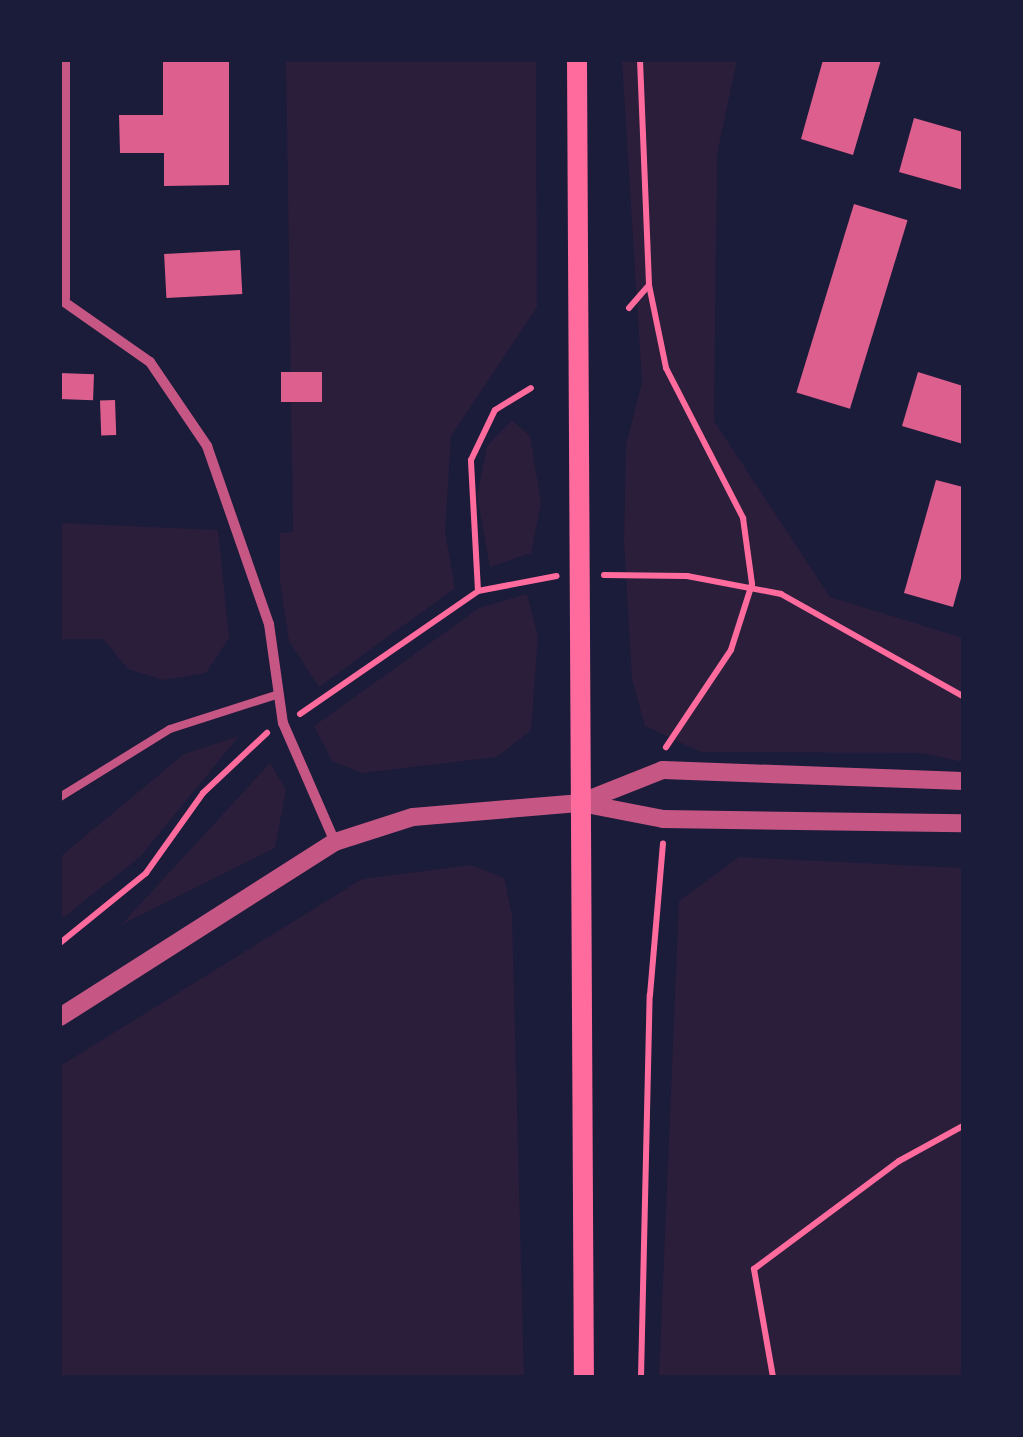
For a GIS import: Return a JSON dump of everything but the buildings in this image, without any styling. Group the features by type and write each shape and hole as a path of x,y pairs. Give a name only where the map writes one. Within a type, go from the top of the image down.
{"main road":[{"path":"577,60 584,1377"}],"street":[{"path":"65,60 63,299 150,362 207,446 270,624 276,696 283,723 335,842"},
{"path":"581,802 664,770 963,781"},
{"path":"60,1017 335,842 482,805 581,802 663,819 963,823"}],"lane":[{"path":"60,797 170,729 276,696"}],"path":[{"path":"640,60 648,285 666,368 742,518 752,584 738,636 668,741 664,770"},
{"path":"630,308 648,285"},
{"path":"478,591 471,460 495,410 532,388"},
{"path":"581,575 752,584 963,696"},
{"path":"60,944 146,874 203,793 283,723 478,591 562,576"},
{"path":"641,1377 663,819"},
{"path":"773,1377 754,1269 963,1126"}],"shaded area":[{"path":"286,60 536,60 537,307 451,436 445,532 455,588 319,687 289,641 280,582 280,533 293,532"},
{"path":"622,60 737,60 717,154 714,421 830,597 963,638 963,762 922,753 701,752 645,726 632,679 624,541 626,445 642,383"},
{"path":"512,420 530,436 541,503 531,553 490,567 477,496 487,446"},
{"path":"60,523 218,530 229,638 206,673 164,680 128,669 103,639 60,639"},
{"path":"527,594 538,637 531,730 497,757 362,773 332,761 314,726 479,608"},
{"path":"239,736 140,857 60,920 60,857 184,754"},
{"path":"270,763 286,790 275,848 121,925"},
{"path":"739,857 963,868 963,1377 659,1377 679,901"},
{"path":"471,865 504,878 512,915 524,1377 60,1377 60,1066 362,879"}]}
